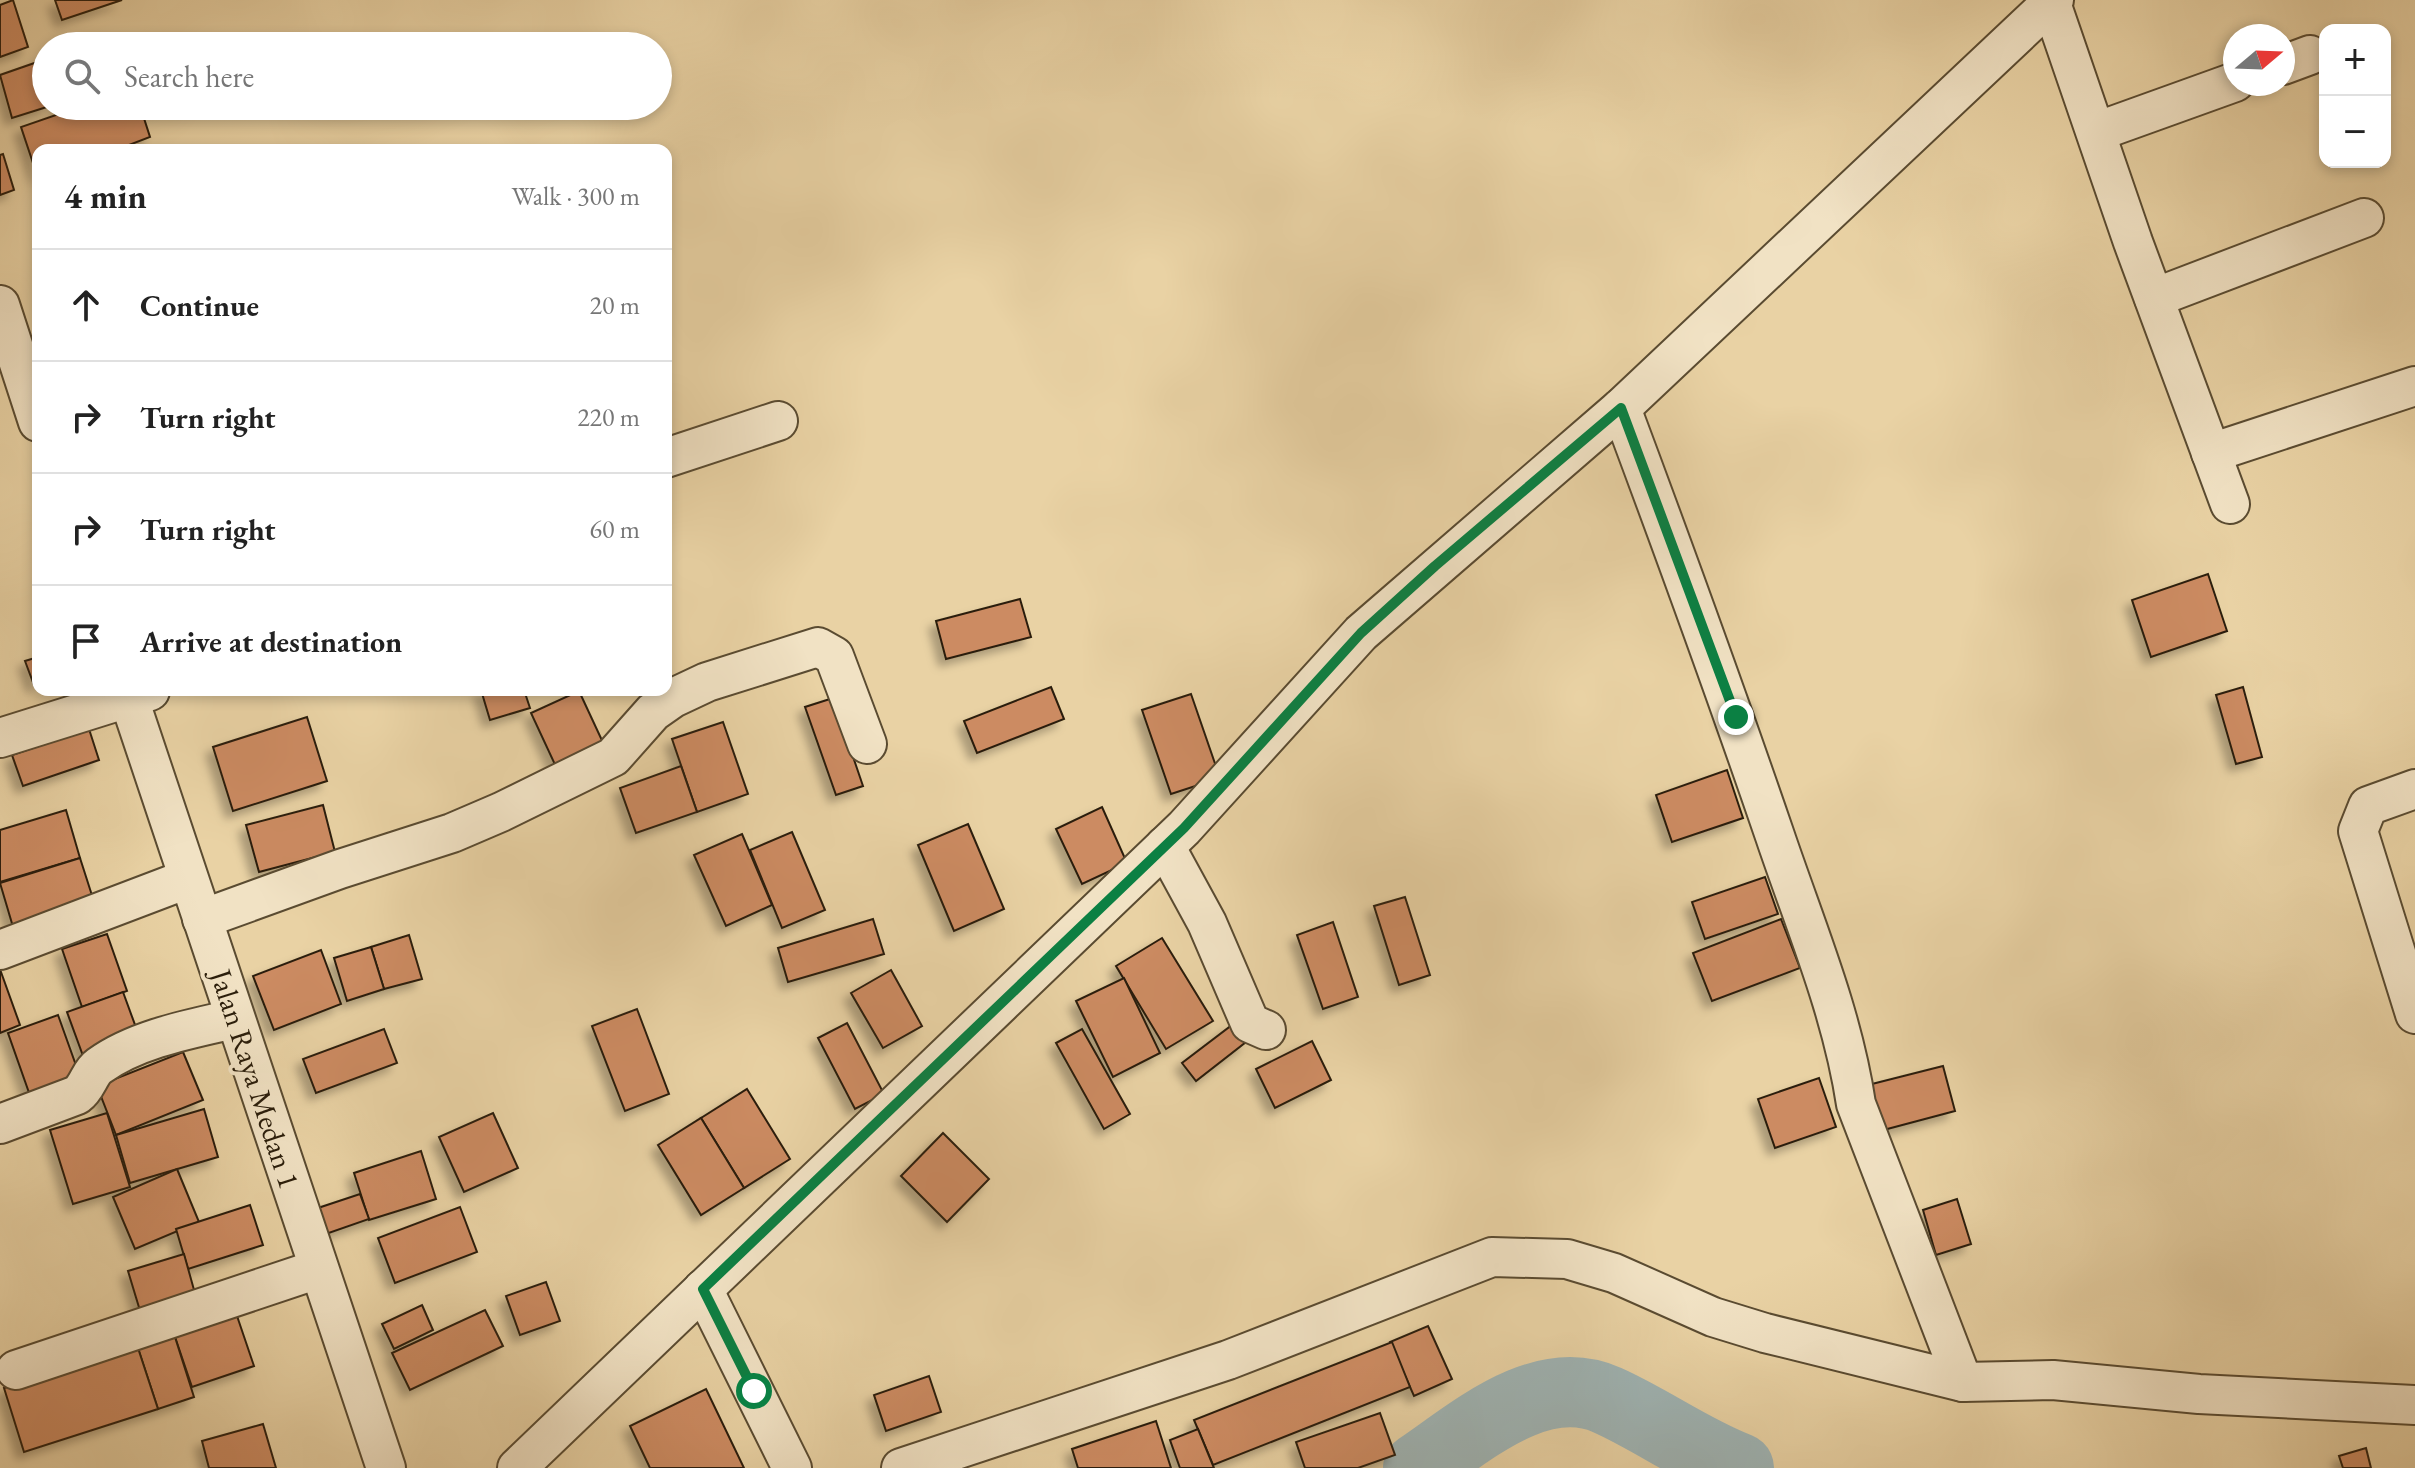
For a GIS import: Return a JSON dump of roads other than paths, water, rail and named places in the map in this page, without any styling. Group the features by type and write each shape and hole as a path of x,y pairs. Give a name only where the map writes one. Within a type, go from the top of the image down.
{"street":[{"path":"517,1468 1165,846 1361,633 1621,408 2052,1 2154,298 2230,504"},
{"path":"2096,132 2223,86"},
{"path":"2154,298 2364,218"},
{"path":"0,305 32,404"},
{"path":"2211,453 2415,386"},
{"path":"1621,408 1736,717 1820,963 1850,1065 1856,1104 1963,1382"},
{"path":"672,456 778,421"},
{"path":"202,919 452,833 501,812 613,757 653,712 673,698 707,682 818,647 834,656 867,744"},
{"path":"0,738 127,696"},
{"name":"Jalan Raya Medan 1","path":"137,696 187,879 386,1468"},
{"path":"2415,789 2368,806 2358,831 2415,1014"},
{"path":"1165,846 1207,923 1250,1023 1266,1030"},
{"path":"0,950 187,879"},
{"path":"0,1124 77,1095 84,1089 95,1068 139,1046 234,1019"},
{"path":"901,1468 1228,1360 1492,1257 1567,1259 1614,1273 1713,1317 1765,1333 1963,1382 2053,1380 2199,1394 2415,1405"},
{"path":"16,1370 318,1269"},
{"path":"703,1289 792,1468"}],"waterway":[{"path":"1418,1468 1507,1410 1531,1399 1557,1393 1582,1393 1607,1400 1739,1468"}]}
